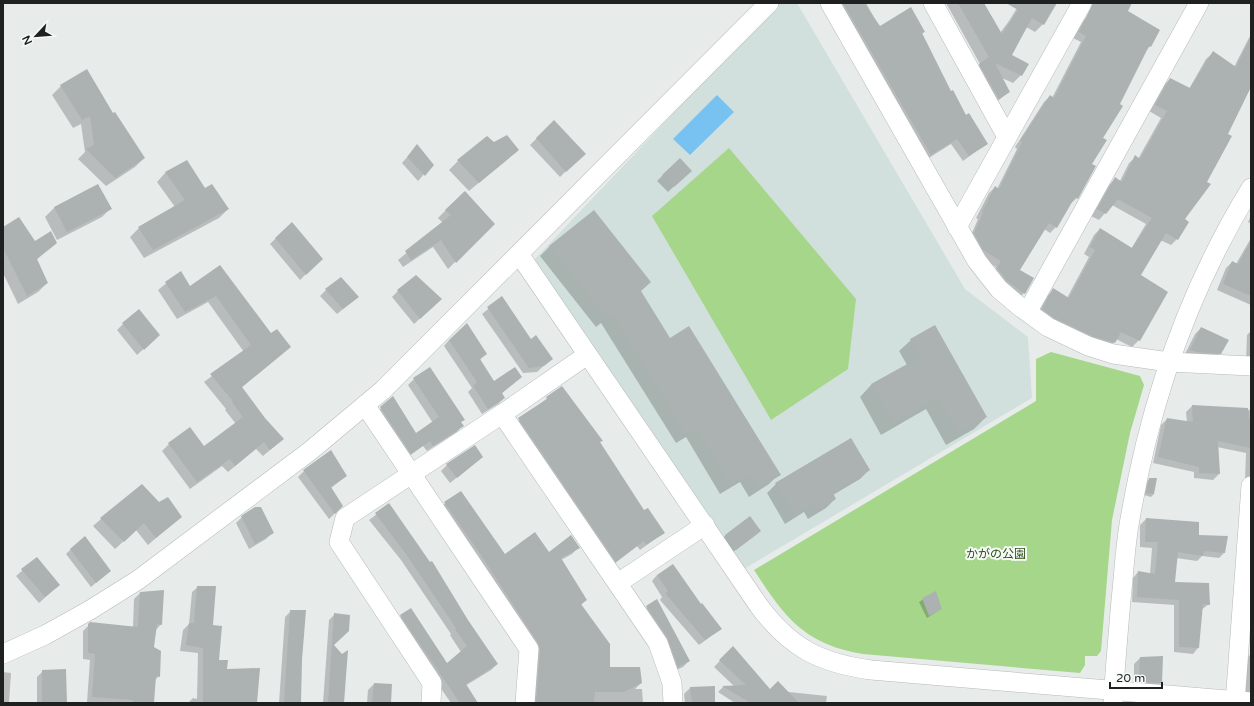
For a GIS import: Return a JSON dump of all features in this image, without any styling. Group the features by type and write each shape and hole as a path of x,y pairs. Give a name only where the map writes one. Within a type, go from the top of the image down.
{"street":[{"path":"3,654 71,621 138,580 310,451 383,390 769,3"},
{"path":"830,3 977,261 999,289 1048,327 1088,346 1113,354 1169,362 1251,366"},
{"path":"933,3 1007,137"},
{"path":"957,227 1082,3"},
{"path":"1028,311 1199,3"},
{"path":"1113,697 1130,520 1143,455 1169,362 1197,291 1217,248 1251,188"},
{"path":"519,254 586,355 770,621 796,644 828,661 845,666 871,670 1113,697 1240,702 1247,591 1251,486"},
{"path":"431,703 432,683 339,542 345,518 502,414 586,355"},
{"path":"365,405 529,649 525,703"},
{"path":"502,414 658,643 672,683 673,703"},
{"path":"618,583 705,525"}],"shaded area":[{"path":"778,3 797,3 965,289 1028,337 1032,398 744,569 533,261"}],"green space":[{"path":"729,148 856,299 848,369 771,420 652,216"},
{"name":"かがの公園","path":"1051,352 1140,376 1144,385 1130,433 1112,520 1101,651 1097,656 1085,656 1085,665 1080,673 863,654 843,650 826,644 811,636 786,615 754,570 1036,401 1036,359"}],"water":[{"path":"717,95 734,112 690,155 673,139"}],"building":[{"path":"843,3 864,3 880,26 911,7 925,32 922,33 951,91 953,90 966,115 969,113 988,144 969,156 957,139 931,155"},
{"path":"958,3 984,3 1002,34 1018,10 1006,3 1057,3 1044,25 1032,18 1012,55 1029,64 1022,76 995,63 1010,92 999,99 979,64 989,57"},
{"path":"1093,3 1132,3 1128,11 1160,30 1151,47 1149,46 1120,104 1123,106 1103,138 1107,140 1092,164 1096,166 1078,199 1075,197 1057,228 1049,223 1020,270 1034,278 1025,294 1007,281 997,268 1001,261 983,250 974,233 983,213 982,212 995,186 999,189 1022,142 1020,141 1050,95 1054,98 1086,36 1079,32"},
{"path":"1251,36 1251,87 1228,134 1232,136 1207,182 1211,184 1185,219 1189,222 1178,240 1166,233 1141,275 1168,292 1140,341 1121,332 1115,343 1092,336 1054,318 1042,309 1053,288 1069,298 1095,250 1090,247 1100,228 1132,248 1152,218 1118,199 1106,214 1097,209 1115,177 1122,182 1135,155 1140,159 1167,111 1155,105 1170,78 1190,88 1213,51 1236,67"},
{"path":"87,69 113,113 115,112 145,158 115,178 86,149 94,145 90,116 82,120 60,85"},
{"path":"554,120 586,154 566,172 536,138"},
{"path":"507,135 519,150 479,183 457,160 487,136 494,142"},
{"path":"417,144 434,165 425,176 407,157"},
{"path":"680,158 692,171 674,187 662,175"},
{"path":"187,160 205,188 212,184 229,209 153,250 138,227 185,200 165,172"},
{"path":"98,184 112,209 67,232 54,207"},
{"path":"465,191 495,224 456,263 441,240 411,260 405,251 451,215 445,210"},
{"path":"594,210 651,282 641,291 670,338 689,326 781,475 759,488 750,473 731,485 696,428 686,434 612,314 607,318 549,246"},
{"path":"19,217 35,241 51,231 57,243 37,259 48,283 27,296 3,248 3,227"},
{"path":"292,222 323,259 306,275 275,238"},
{"path":"1251,241 1251,296 1223,284 1232,261 1238,264"},
{"path":"220,265 271,333 277,329 291,347 242,387 265,418 284,439 270,450 264,442 235,466 230,459 197,482 168,443 190,427 204,446 243,417 232,402 233,401 210,374 251,345 216,296 185,312 165,282 181,271 190,286"},
{"path":"416,275 442,299 420,319 397,290"},
{"path":"341,277 359,297 343,309 325,289"},
{"path":"502,296 531,339 536,335 553,359 544,366 529,368 487,307"},
{"path":"139,309 160,335 144,350 122,323"},
{"path":"467,323 487,354 480,359 494,381 515,367 522,377 502,393 505,398 488,409 473,386 477,382 449,340"},
{"path":"935,325 987,417 958,433 938,398 893,423 871,384 920,357 910,339"},
{"path":"1201,327 1229,340 1221,354 1190,350"},
{"path":"430,367 465,420 461,422 464,426 433,446 430,441 411,454 380,407 393,396 416,433 439,417 413,378"},
{"path":"562,386 603,441 600,442 644,510 648,508 665,533 646,545 644,541 616,562 518,418 547,399 546,397"},
{"path":"1192,405 1248,408 1249,419 1251,419 1251,448 1218,441 1220,474 1199,473 1199,467 1158,457 1167,418 1193,422"},
{"path":"851,438 870,470 833,493 836,499 817,510 813,504 795,516 775,483"},
{"path":"475,445 483,457 457,478 446,464"},
{"path":"331,450 347,476 331,487 343,506 335,514 303,470"},
{"path":"1149,478 1157,478 1154,494 1146,493"},
{"path":"142,484 159,502 168,497 182,517 156,538 144,523 124,542 100,518"},
{"path":"461,491 505,554 535,532 549,552 571,535 580,548 561,558 587,600 581,604 610,644 610,667 640,667 642,683 624,692 595,692 594,703 536,703 540,650 538,643 479,552 444,502"},
{"path":"389,503 430,562 432,561 468,620 498,664 466,684 478,703 460,703 400,615 411,608 447,663 467,646 406,554 375,513"},
{"path":"255,507 261,507 274,533 255,544 241,516"},
{"path":"750,516 761,531 736,550 725,535"},
{"path":"1146,518 1199,522 1199,535 1228,536 1225,553 1204,551 1203,556 1178,552 1175,582 1209,583 1210,605 1203,604 1199,648 1179,647 1179,600 1137,597 1138,571 1155,574 1158,542 1145,542"},
{"path":"85,536 111,571 96,583 70,549"},
{"path":"37,557 60,585 45,597 21,569"},
{"path":"673,564 701,604 702,603 722,629 705,640 665,593 668,591 657,575"},
{"path":"197,586 216,586 213,625 222,626 219,660 228,660 227,669 260,668 257,703 203,703 203,648 186,645 189,623 194,623"},
{"path":"164,590 162,625 157,624 154,647 161,651 160,677 156,676 154,703 133,703 133,700 92,697 95,654 88,653 88,624 90,622 138,627 140,592"},
{"path":"936,591 942,609 929,616 922,598"},
{"path":"657,599 690,661 678,667 667,637 646,606"},
{"path":"290,610 306,610 302,660 301,703 284,703"},
{"path":"334,613 350,615 349,631 334,645 342,654 348,650 344,703 328,703"},
{"path":"733,646 770,689 778,681 799,703 751,703 722,686 746,685 719,660"},
{"path":"1163,656 1162,683 1139,682 1140,657"},
{"path":"66,669 67,703 42,703 42,670"},
{"path":"374,683 392,684 391,703 372,703"},
{"path":"715,686 715,703 692,703 690,687"}]}
